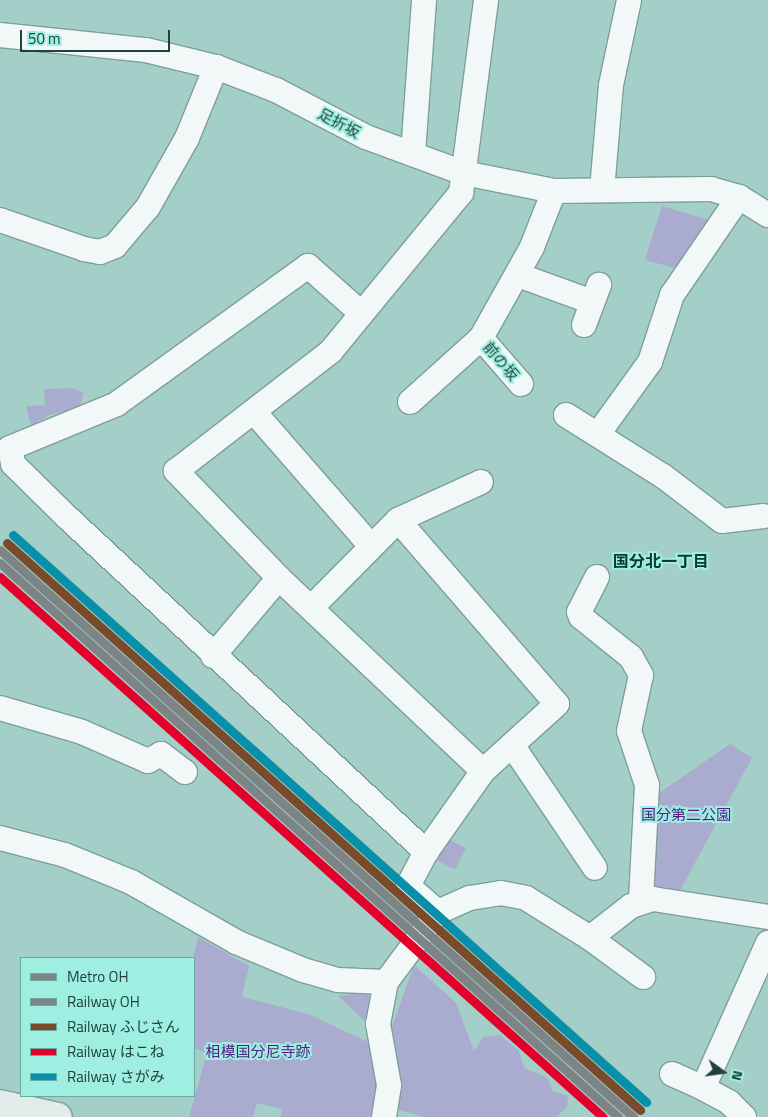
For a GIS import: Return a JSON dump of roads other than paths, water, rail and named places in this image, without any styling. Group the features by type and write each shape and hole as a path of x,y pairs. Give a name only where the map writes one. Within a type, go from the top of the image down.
{"main road":[{"path":"0,1104 58,1117"}],"street":[{"path":"413,154 424,0"},
{"path":"483,771 312,607 279,578 176,471 330,351 461,193 486,0"},
{"path":"602,190 611,85 629,0"},
{"name":"足折坂","path":"0,35 146,50 216,66 276,90 366,137 464,174 554,190 697,187 739,197 768,215"},
{"path":"0,220 84,249 100,252 115,246 148,207 178,156 216,66"},
{"path":"410,402 481,338 518,275 554,190"},
{"path":"598,434 650,362 672,295 739,197"},
{"path":"361,313 308,266 117,404 10,448 13,464 214,656 426,852"},
{"path":"518,275 595,293 584,325"},
{"name":"前の坂","path":"481,338 521,384"},
{"path":"254,412 370,545"},
{"path":"566,415 598,434 722,521 767,514"},
{"path":"312,607 370,545 398,520 481,482"},
{"path":"398,520 557,704 483,771 426,852 408,886 438,912"},
{"path":"597,577 579,612 581,618 631,657 641,675 629,730 646,785 641,900"},
{"path":"214,656 279,578"},
{"path":"0,708 82,732 148,761 161,754 185,772"},
{"path":"512,745 595,868"},
{"path":"0,838 65,855 130,882 236,942 303,970 338,980 386,982"},
{"path":"384,1117 389,1085 378,1024 386,982 438,912 470,898 502,894 526,898 590,938 642,977"},
{"path":"590,938 641,900 768,917"},
{"path":"703,1088 768,943"},
{"path":"672,1074 730,1102 744,1117"}],"metro line":[{"name":"OH","path":"0,550 633,1117"}],"rail line":[{"name":"さがみ","path":"13,535 646,1102"},
{"name":"ふじさん","path":"7,543 640,1110"},
{"name":"OH","path":"0,563 618,1117"},
{"name":"はこね","path":"0,577 603,1117"}],"district":[{"name":"国分北一丁目","path":"661,561"}],"park label":[{"name":"国分第二公園","path":"686,815"},
{"name":"相模国分尼寺跡","path":"258,1052"}]}
